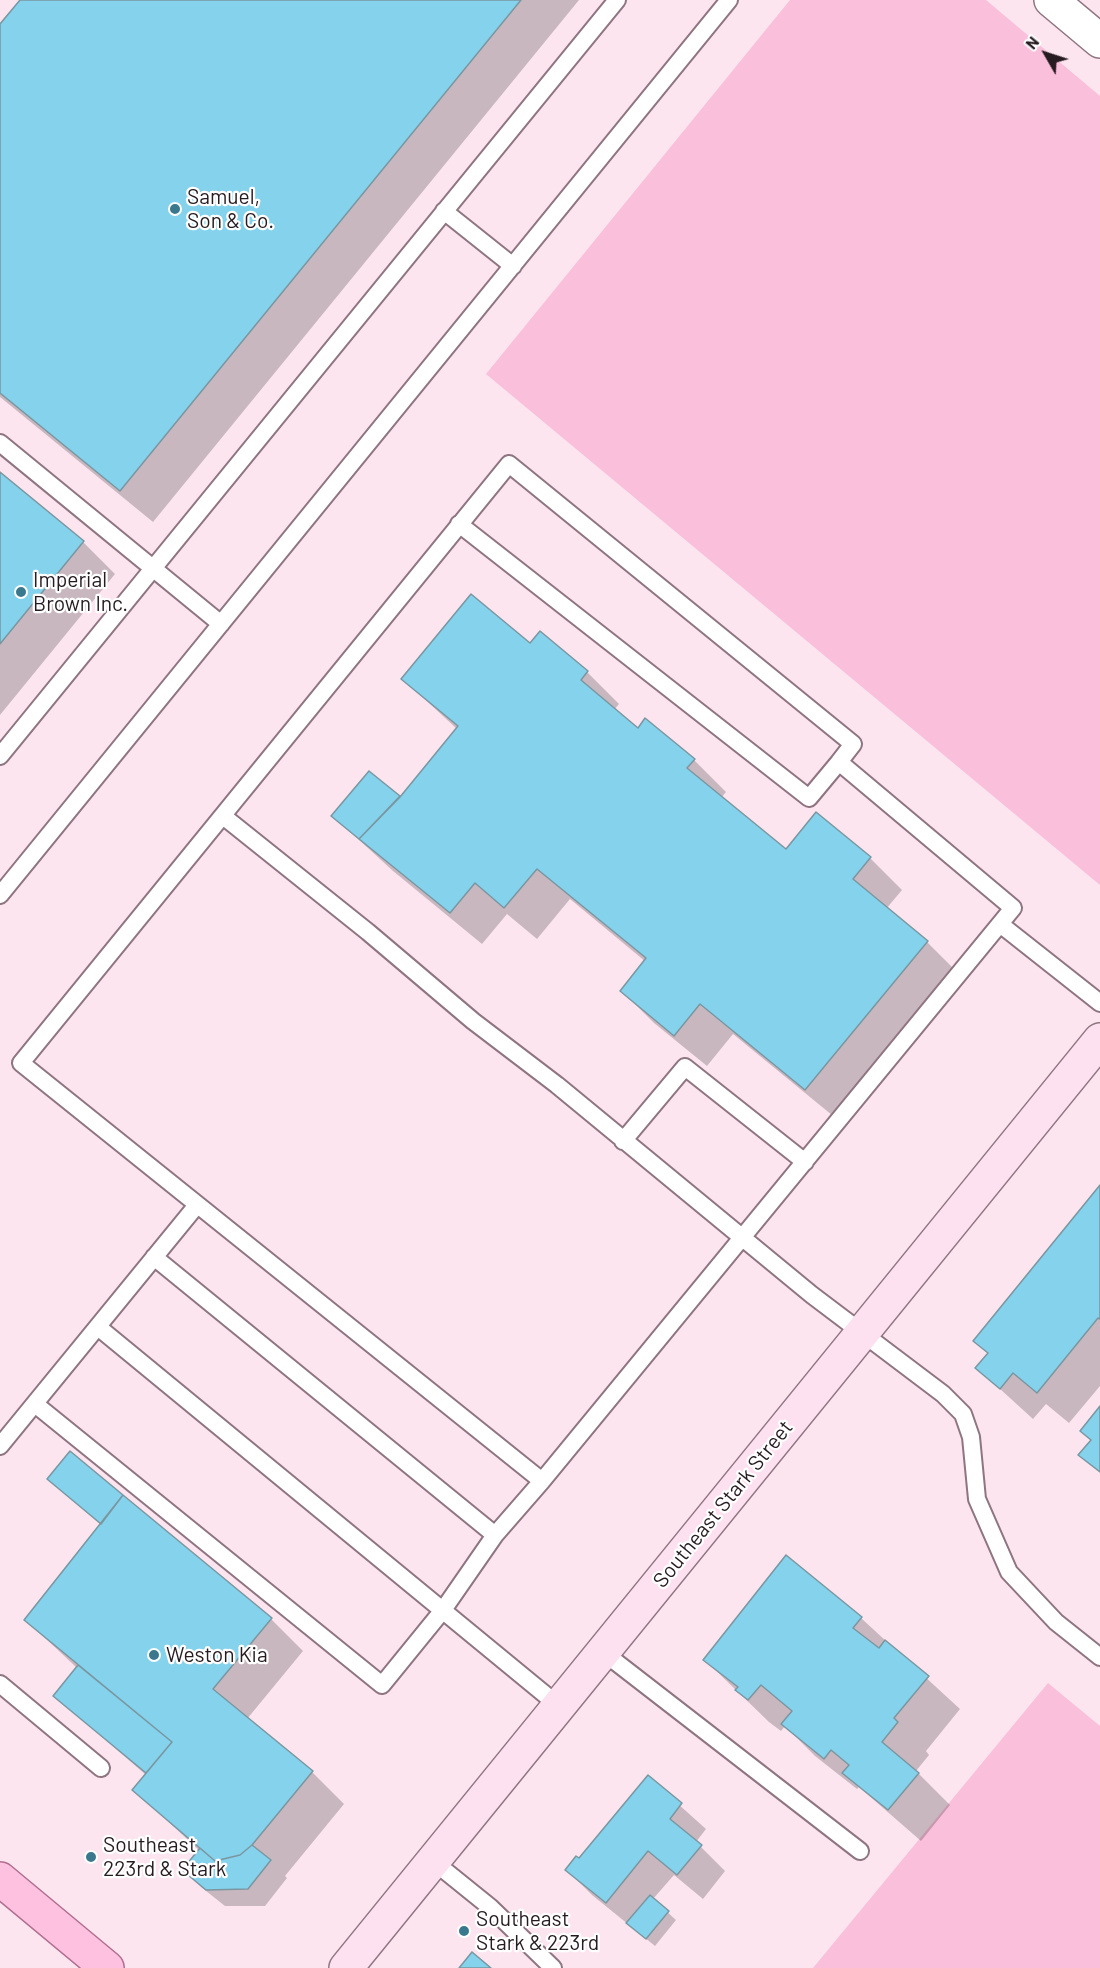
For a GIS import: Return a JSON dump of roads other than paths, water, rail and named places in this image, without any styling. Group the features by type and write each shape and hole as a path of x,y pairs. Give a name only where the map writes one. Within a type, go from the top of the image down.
{"main road":[{"name":"Southeast Stark Street","path":"346,1968 1100,1040"},
{"path":"0,1879 107,1968"}],"street":[{"path":"1051,0 1100,41"}],"lane":[{"path":"0,756 617,0"},
{"path":"0,895 729,0"},
{"path":"444,211 513,266"},
{"path":"0,443 221,624"},
{"path":"459,524 809,798 853,744 509,464 459,524 21,1064 369,1340 542,1481"},
{"path":"35,1404 382,1685 443,1610 495,1535 542,1481 1013,908 839,762"},
{"path":"223,816 812,1295 943,1394 963,1414 971,1437 977,1499 1009,1572 1056,1622 1100,1658"},
{"path":"1000,924 1100,1003"},
{"path":"623,1141 686,1066 805,1162"},
{"path":"0,1446 197,1205"},
{"path":"154,1257 495,1535"},
{"path":"98,1327 560,1706"},
{"path":"603,1652 860,1851"},
{"path":"0,1684 101,1768"},
{"path":"433,1861 490,1907 553,1968"}],"place":[{"name":"Samuel, Son & Co.","path":"175,209"},
{"name":"Imperial Brown Inc.","path":"21,592"},
{"name":"Weston Kia","path":"154,1655"},
{"name":"Southeast 223rd & Stark","path":"91,1857"},
{"name":"Southeast Stark & 223rd","path":"464,1931"}]}
